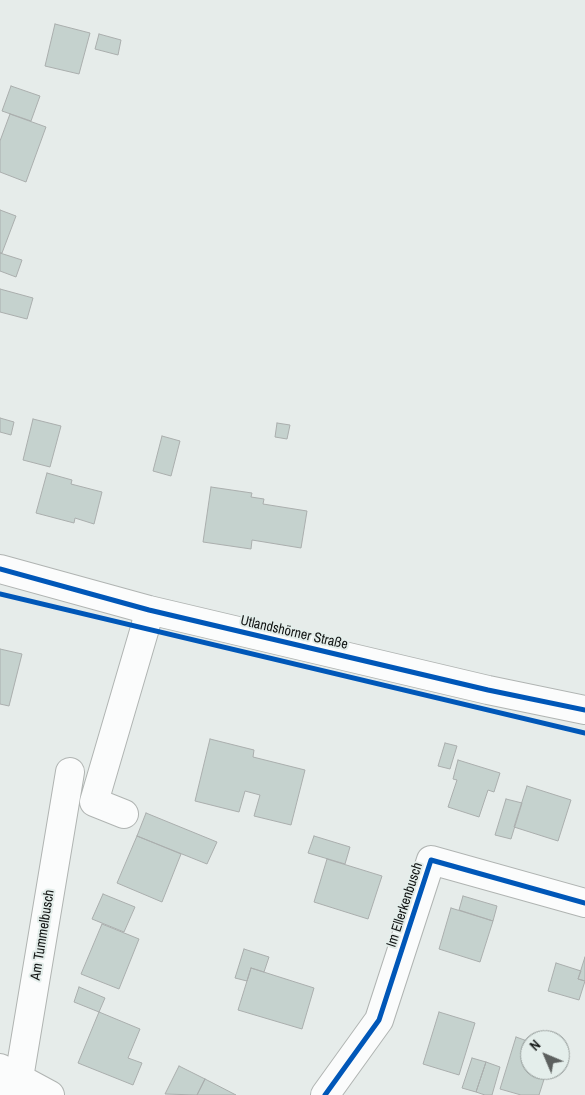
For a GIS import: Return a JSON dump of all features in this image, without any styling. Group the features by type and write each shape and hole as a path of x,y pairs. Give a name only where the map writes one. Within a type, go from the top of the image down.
{"street":[{"name":"Utlandshörner Straße","path":"0,569 149,610 585,710"},
{"path":"124,814 94,802 149,610"},
{"name":"Am Tummelbusch","path":"9,1080 70,772"},
{"name":"Im Ellerkenbusch","path":"327,1094 379,1020 431,860 585,903"},
{"path":"9,1080 50,1095"}],"building":[{"path":"55,24 90,33 79,74 45,66"},
{"path":"99,34 121,40 118,55 95,49"},
{"path":"11,86 40,96 31,121 2,111"},
{"path":"10,114 46,127 26,182 0,172 0,141"},
{"path":"0,210 16,216 2,253 0,253"},
{"path":"0,253 22,260 16,277 0,271"},
{"path":"0,289 33,298 27,319 0,312"},
{"path":"0,418 14,422 11,435 0,432"},
{"path":"33,419 61,426 50,467 23,460"},
{"path":"277,423 290,425 287,439 275,437"},
{"path":"162,436 180,441 171,476 153,471"},
{"path":"47,473 72,480 71,484 102,492 94,524 75,518 74,523 36,513"},
{"path":"211,487 252,493 251,497 264,499 263,504 307,511 301,548 252,540 251,549 203,542"},
{"path":"0,649 22,654 9,706 0,704"},
{"path":"210,739 254,750 253,757 305,770 291,825 254,816 260,795 245,791 239,812 195,801"},
{"path":"445,743 457,746 450,769 438,766"},
{"path":"458,760 500,773 494,792 488,790 479,817 448,807 457,780 453,779"},
{"path":"527,786 571,800 558,841 514,827"},
{"path":"506,799 522,803 511,839 495,835"},
{"path":"146,813 217,842 207,864 137,836"},
{"path":"137,836 181,854 162,902 117,883"},
{"path":"314,836 350,847 345,864 308,853"},
{"path":"327,859 382,876 368,919 314,902"},
{"path":"103,894 135,907 124,932 92,919"},
{"path":"463,896 497,906 493,921 459,910"},
{"path":"451,908 493,921 480,962 439,949"},
{"path":"102,924 139,939 119,989 81,974"},
{"path":"244,949 269,957 264,972 251,968 247,981 235,978"},
{"path":"585,957 585,981 578,979"},
{"path":"556,963 581,971 578,979 585,981 579,1000 548,991"},
{"path":"251,968 314,988 302,1029 238,1010"},
{"path":"79,987 105,998 99,1012 74,1002"},
{"path":"99,1012 140,1029 128,1058 142,1063 133,1085 78,1063"},
{"path":"439,1012 475,1023 459,1075 423,1064"},
{"path":"516,1037 520,1038 520,1080 544,1080 539,1095 521,1095 500,1089"},
{"path":"472,1058 486,1062 476,1092 462,1088"},
{"path":"486,1062 500,1067 492,1095 476,1092"},
{"path":"179,1066 205,1079 197,1095 165,1094"},
{"path":"205,1079 236,1095 197,1095"}],"cycle path":[{"path":"0,569 149,610 488,690 585,710"},
{"path":"0,594 585,733"},
{"path":"325,1095 379,1020 431,860 585,903"}]}
